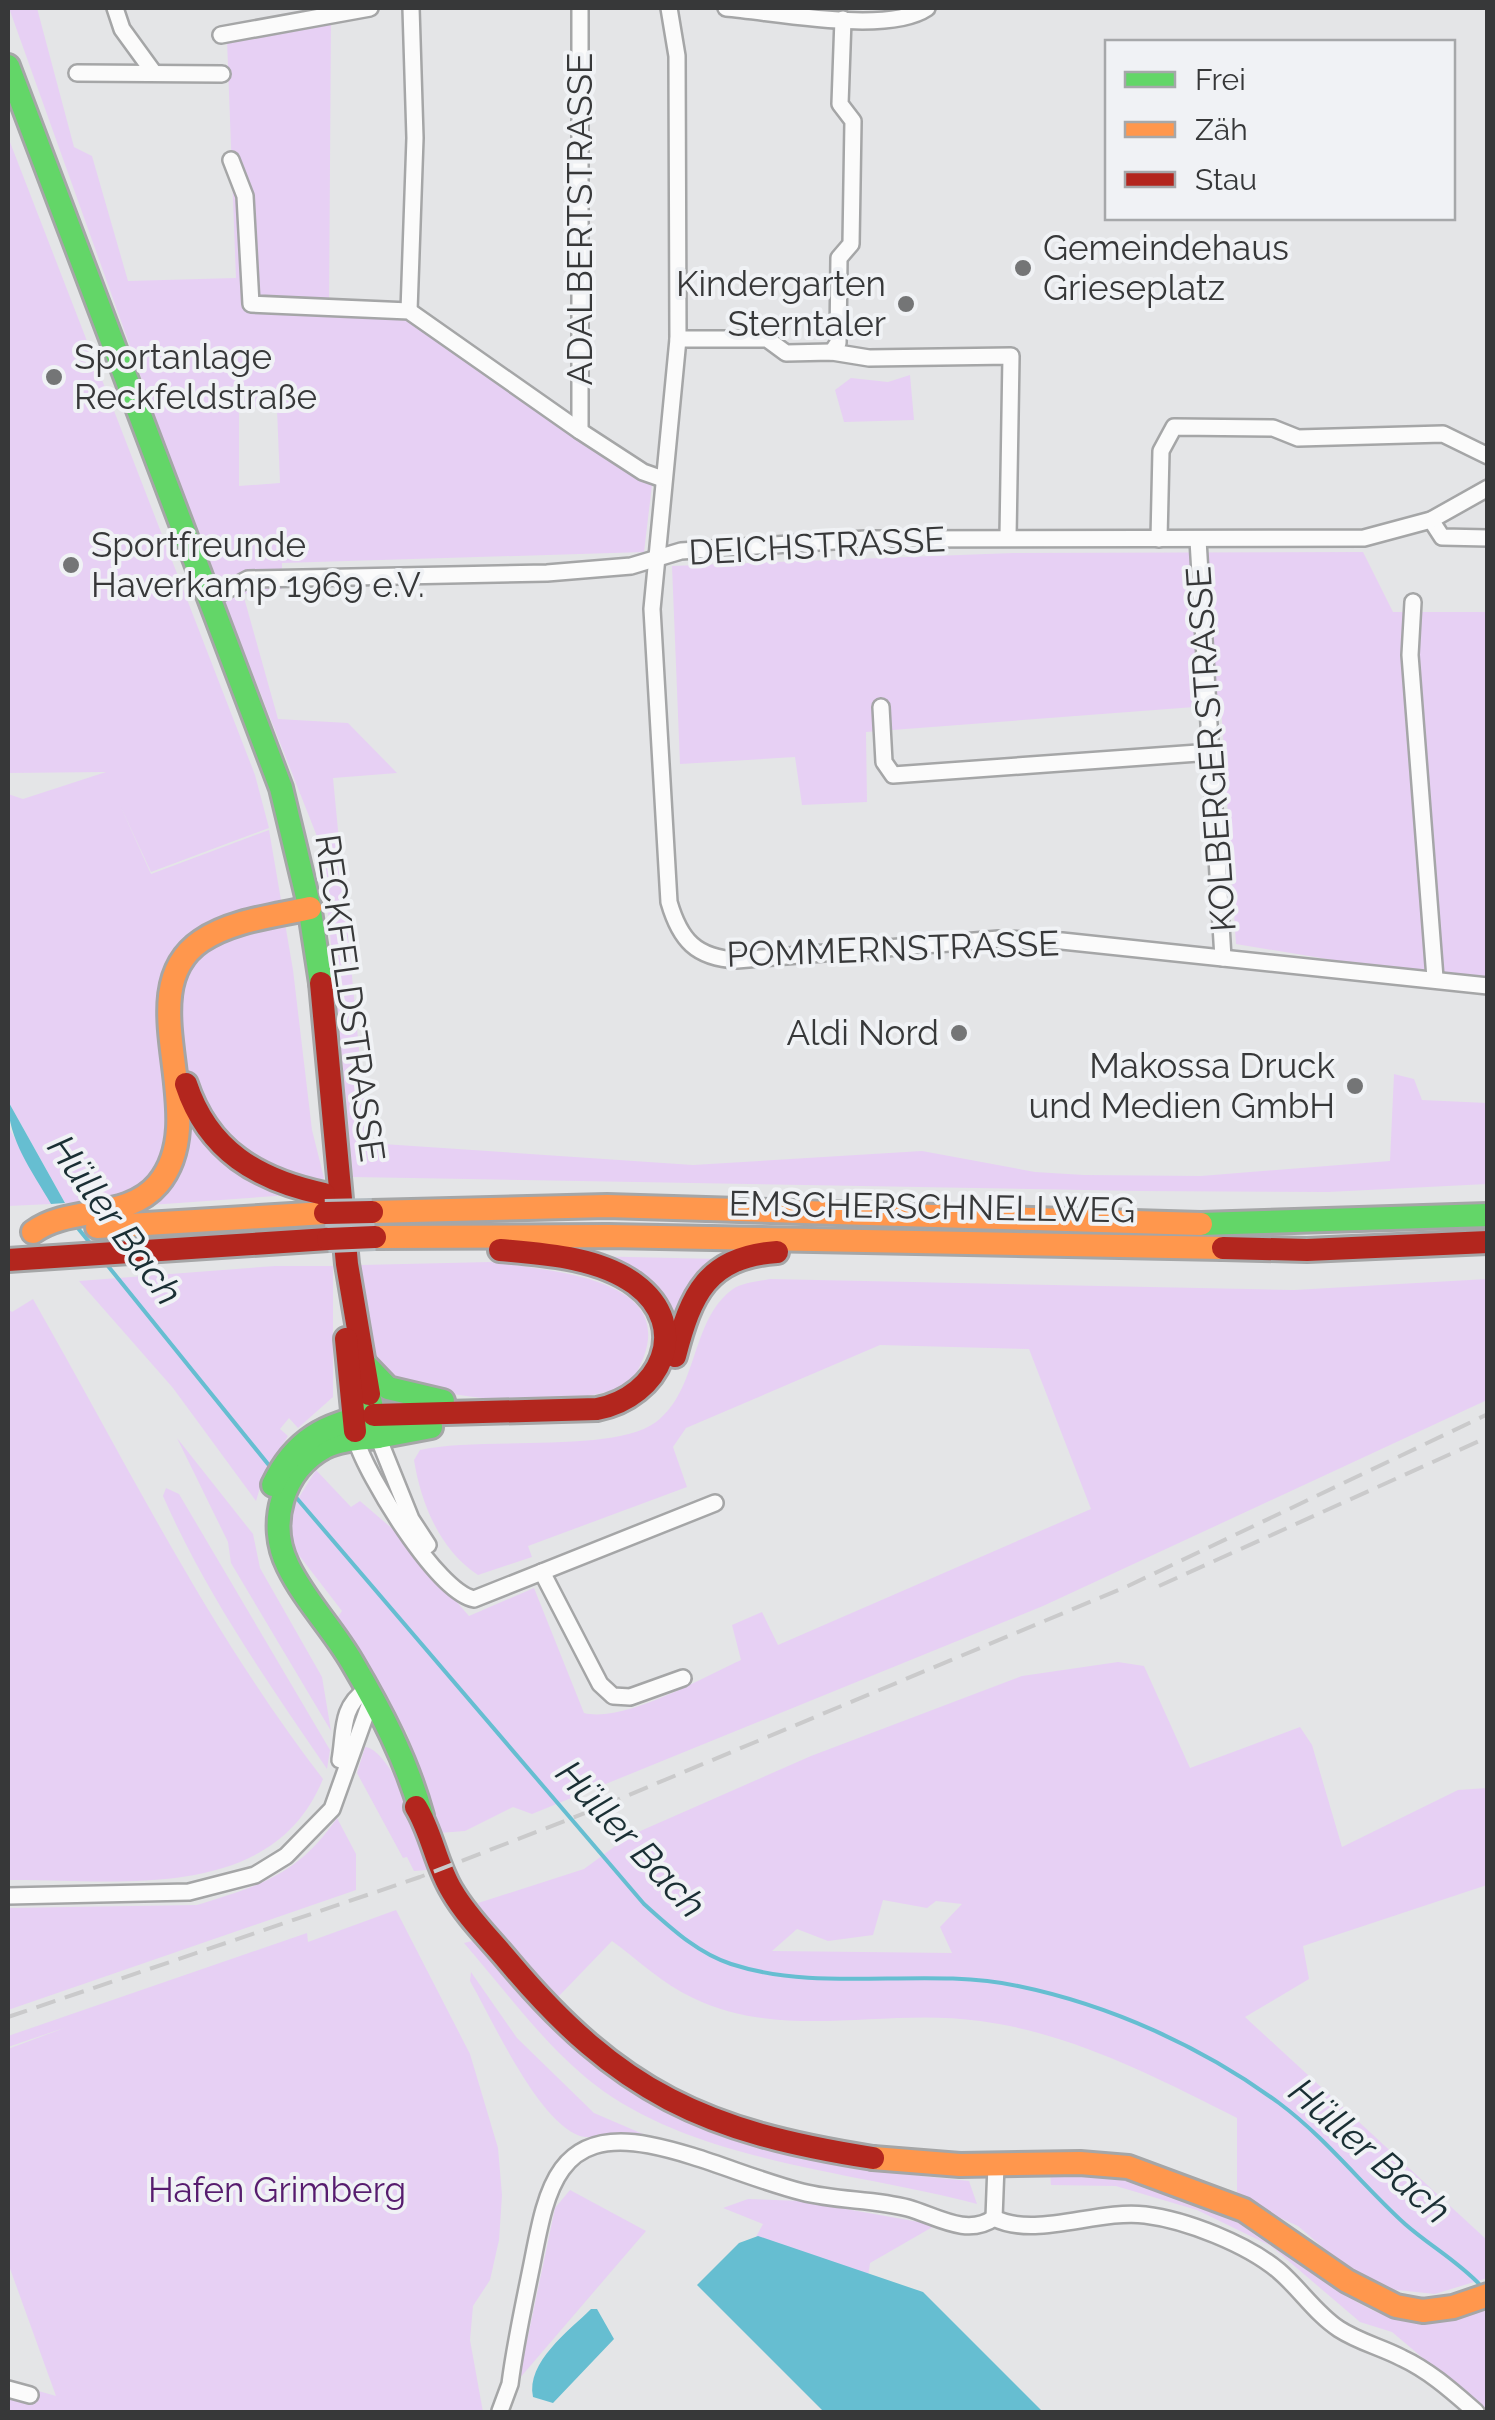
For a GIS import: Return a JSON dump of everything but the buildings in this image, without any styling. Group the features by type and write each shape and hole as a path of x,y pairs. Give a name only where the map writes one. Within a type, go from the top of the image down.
{"main road":[{"name":"RECKFELDSTRASSE","path":"8,66 281,788 299,850 311,918 348,1270 363,1362 365,1427"},
{"path":"311,918 208,946 185,970 176,1008 187,1086 202,1128 238,1162 324,1204"},
{"path":"8,1234 33,1232 44,1221 102,1220 141,1198 159,1182 176,1151 179,1102 167,1011 170,976 178,962 190,947 225,927 311,918"},
{"name":"EMSCHERSCHNELLWEG","path":"102,1220 324,1204 608,1206 1250,1226 1488,1215"},
{"name":"EMSCHERSCHNELLWEG","path":"375,1237 608,1236 1307,1250 1488,1242"},
{"path":"8,1260 375,1237 417,1245 517,1252 600,1268 632,1280 650,1296 665,1330 658,1371 634,1397 595,1409 492,1413 365,1427"},
{"path":"944,1243 908,1255 768,1252 725,1265 692,1296 665,1379 652,1396 618,1414 424,1428 320,1426 294,1460 273,1506 268,1534 278,1569 394,1740 454,1895 560,2020 641,2085 705,2113 818,2150 903,2162 1114,2166 1148,2172 1262,2219 1369,2298 1414,2310 1457,2306 1488,2295"},
{"name":"RECKFELDSTRASSE","path":"348,1270 346,1352 365,1427"},
{"path":"363,1362 388,1388 492,1413"}],"street":[{"path":"115,8 122,30 154,72"},
{"path":"221,35 370,8"},
{"path":"409,310 415,138 410,8"},
{"name":"ADALBERTSTRASSE","path":"580,8 580,431"},
{"name":"POMMERNSTRASSE","path":"669,8 677,56 678,339 652,609 669,902 686,943 702,954 737,960 1005,939 1488,986"},
{"path":"726,8 843,18 908,18 927,8"},
{"path":"832,352 838,343 839,258 851,244 853,121 840,104 843,18"},
{"path":"77,72 222,74"},
{"path":"231,160 246,196 251,304 409,310 580,431 643,472 662,479"},
{"path":"678,339 768,339 786,353 832,352 869,358 1011,356 1008,537"},
{"path":"1159,539 1161,451 1174,427 1274,428 1298,438 1443,434 1488,456"},
{"name":"DEICHSTRASSE","path":"208,600 248,579 527,574 656,560 682,551 844,540 1364,538 1432,520 1488,488"},
{"path":"1432,520 1442,537 1488,538"},
{"name":"KOLBERGER STRASSE","path":"1198,540 1223,958"},
{"path":"1413,602 1410,655 1436,978"},
{"path":"881,707 884,762 893,775 1212,752"},
{"name":"RECKFELDSTRASSE","path":"365,1427 411,1519 448,1578 466,1598 474,1599 716,1503"},
{"path":"542,1572 600,1684 612,1696 630,1697 683,1678"},
{"path":"8,1896 167,1894 226,1886 286,1856 341,1794 348,1747 344,1714 364,1701"},
{"path":"500,2410 510,2384 543,2200 563,2165 586,2147 604,2142 646,2144 801,2192 903,2207 961,2226 976,2227 994,2218"},
{"path":"994,2218 996,2165"},
{"path":"994,2218 1008,2225 1032,2226 1111,2212 1149,2215 1227,2242 1274,2267 1335,2327 1403,2358 1476,2412"},
{"path":"8,2388 30,2395"}],"green space":[{"path":"9,8 37,8 74,147 92,156 128,281 236,278 227,40 331,19 329,309 402,316 652,485 644,552 282,563 282,589 243,594 278,719 348,723 397,773 333,778 368,1143 693,1165 922,1151 1035,1172 1201,1176 1390,1161 1394,1074 1414,1079 1422,1100 1487,1103 1487,1184 1328,1192 1139,1191 353,1177 322,849 194,525","holes":["239,405 277,409 280,483 239,486"]},
{"path":"8,137 255,775 269,828 151,872 119,803 151,874 269,830 293,970 312,1130 324,1178 304,1194 136,1206 65,1203 8,1101 8,794 23,799 106,772 8,773"},
{"path":"910,375 914,420 844,422 835,390 851,378 888,382"},
{"path":"1363,552 1393,612 1487,612 1487,977 1345,962 1236,944 1221,705 866,732 867,802 802,805 795,757 680,764 672,566 1013,553"},
{"path":"8,1126 51,1204 8,1206"},
{"path":"584,1256 720,1259 673,1329"},
{"path":"491,1262 584,1278 612,1288 635,1303 647,1323 646,1350 629,1385 544,1401 457,1395 399,1385 370,1347 361,1265"},
{"path":"275,1266 333,1266 333,1397 298,1428 289,1418 280,1429 288,1436 264,1474 256,1501 173,1388 79,1281"},
{"path":"770,1279 1294,1290 1487,1279 1487,1400 1043,1606 532,1814 513,1807 465,1831 439,1833 407,1733 334,1623 342,1611 288,1541 293,1507 316,1470 351,1507 360,1501 395,1531 469,1616 534,1588 584,1713 601,1714 663,1697 741,1660 732,1625 762,1612 778,1645 1091,1509 1029,1349 880,1345 686,1428 673,1447 687,1487 528,1546 532,1557 478,1575 453,1553 427,1509 414,1460 420,1450 578,1441 636,1432 656,1422 670,1408 719,1302 736,1287"},
{"path":"33,1299 205,1605 323,1779 299,1819 268,1847 230,1866 143,1881 8,1880 8,1309 12,1312"},
{"path":"177,1438 253,1534 260,1568 322,1677 331,1731 231,1563 228,1542"},
{"path":"166,1488 179,1494 330,1750 327,1769 218,1602 163,1496"},
{"path":"1118,1662 1144,1666 1190,1768 1300,1727 1312,1745 1342,1847 1458,1790 1487,1788 1487,1885 1303,1946 1309,1979 1245,2017 1487,2240 1487,2278 1435,2294 1369,2287 1298,2226 1237,2198 1237,2118 1144,2072 1080,2046 980,2021 799,2021 728,2011 672,1986 612,1941 558,1997 521,1966 475,1904 584,1869 629,1836 811,1756 1022,1676","holes":["883,1900 927,1908 936,1901 962,1904 940,1927 952,1953 772,1951 797,1929 828,1941 873,1935"]},
{"path":"365,1747 386,1763 397,1780 423,1841 427,1870 414,1871 407,1857 403,1858 357,1773"},
{"path":"337,1818 356,1854 356,1890 8,2010 8,1908 197,1905 276,1876 307,1853"},
{"name":"Hafen Grimberg","path":"396,1910 470,2054 498,2148 502,2195 499,2240 490,2280 473,2306 470,2340 483,2412 8,2412 8,2393 35,2390 56,2396 8,2263 8,2049 67,2027 8,2047 8,2036 307,1933 308,1942"},
{"path":"476,1940 557,2030 623,2088 777,2148 854,2169 969,2181 977,2204 727,2148 634,2110 594,2084 542,2035 464,1943"},
{"path":"471,1972 517,2038 594,2113 657,2140 585,2137 564,2127 548,2112 518,2068 470,1981"},
{"path":"1050,2171 1133,2180 1192,2197 1265,2232 1352,2299 1398,2318 1424,2320 1453,2315 1487,2302 1487,2412 1392,2332 1360,2322 1271,2246 1197,2210 1116,2186 1051,2185"},
{"path":"570,2190 646,2231 519,2379 555,2208"},
{"path":"748,2199 801,2201 936,2225 870,2263 868,2277 756,2237 763,2224 723,2208"}],"water":[{"path":"8,1101 65,1203 51,1204 29,1167 12,1129"},
{"path":"758,2236 923,2292 1043,2412 824,2412 697,2285 739,2243"},
{"path":"591,2309 597,2309 614,2339 553,2403 533,2397 533,2384 542,2360"}],"waterway":[{"name":"Hüller Bach","path":"77,1227 90,1243"},
{"name":"Hüller Bach","path":"108,1266 272,1469"},
{"name":"Hüller Bach","path":"294,1495 644,1904 696,1947 731,1964 766,1973 837,1979 946,1978 1018,1986 1087,2004 1154,2031 1219,2064 1279,2103 1405,2224 1481,2286"}],"railway":[{"path":"8,2017 420,1877 593,1810 1128,1586 1488,1414"},
{"path":"1159,1586 1488,1437"}],"traffic: fast":[{"path":"8,66 281,788 309,905 321,983"},
{"path":"1201,1224 1488,1215"},
{"path":"363,1362 388,1388 443,1401"},
{"path":"369,1394 378,1437 338,1442 310,1457 298,1469 282,1499 279,1533 295,1579 363,1680 383,1718 422,1816"},
{"path":"273,1485 291,1456 313,1436 341,1423 374,1415"},
{"path":"378,1437 431,1427"}],"traffic: slow":[{"path":"33,1232 64,1218 131,1203 158,1184 173,1156 178,1125 169,1022 171,991 180,963 201,941 226,928 310,908"},
{"path":"372,1212 607,1206 1201,1224"},
{"path":"97,1227 325,1213"},
{"path":"375,1237 608,1236 1223,1248"},
{"path":"873,2158 960,2165 1080,2163 1128,2167 1244,2210 1347,2281 1396,2306 1423,2311 1453,2307 1488,2295"}],"traffic: jam":[{"path":"321,983 347,1264 369,1394"},
{"path":"186,1084 208,1127 238,1159 278,1180 324,1194"},
{"path":"325,1213 372,1212"},
{"path":"328,1239 375,1237"},
{"path":"8,1260 328,1239"},
{"path":"1223,1248 1307,1250 1488,1242"},
{"path":"374,1415 597,1409 619,1402 652,1376 665,1339 662,1320 653,1301 635,1284 588,1262 500,1250"},
{"path":"675,1356 688,1314 706,1283 734,1262 777,1252"},
{"path":"346,1339 355,1431"},
{"path":"416,1807 447,1881 472,1919 549,2007 628,2075 713,2119 761,2135 873,2158"}],"place":[{"name":"Gemeindehaus Grieseplatz","path":"1023,268"},
{"name":"Kindergarten Sterntaler","path":"906,304"},
{"name":"Sportanlage Reckfeldstraße","path":"54,377"},
{"name":"Sportfreunde Haverkamp 1969 e.V.","path":"71,565"},
{"name":"Aldi Nord","path":"959,1033"},
{"name":"Makossa Druck und Medien GmbH","path":"1355,1086"}]}
